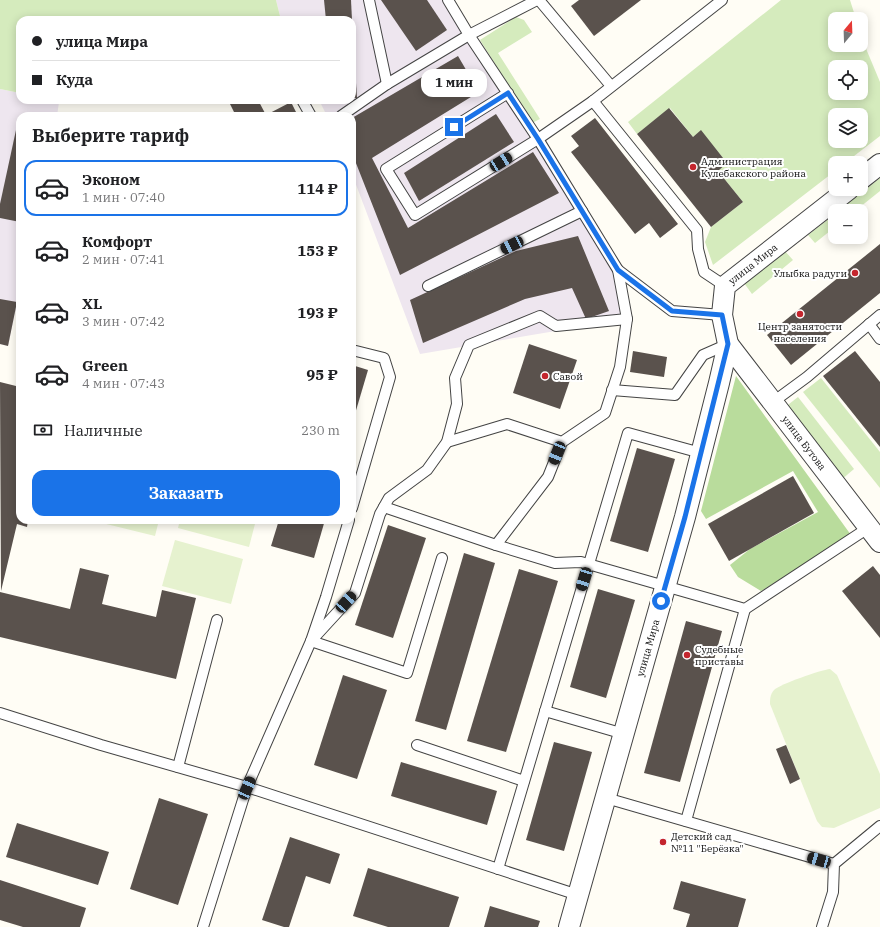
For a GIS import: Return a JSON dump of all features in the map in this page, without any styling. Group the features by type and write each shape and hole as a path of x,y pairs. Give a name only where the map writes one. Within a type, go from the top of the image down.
{"street":[{"path":"868,173 880,164"},
{"name":"улица Мира","path":"569,927 665,586 701,453 728,344 722,315 725,286 839,196"},
{"name":"улица Бутова","path":"728,344 874,535"}],"lane":[{"path":"369,0 387,84"},
{"path":"448,0 469,35 538,139 618,270 672,311 722,315"},
{"path":"348,112 387,84 469,35 538,0 611,86"},
{"path":"508,93 386,170 415,215 538,139 593,101 722,0"},
{"path":"593,101 697,230 698,249 704,272 725,286"},
{"path":"428,286 582,212"},
{"path":"496,545 548,477 562,442 605,413 620,367 627,319 618,270"},
{"path":"311,641 355,593 380,514 389,498 427,470 447,442 457,404 454,378 469,345 540,316 556,326 627,319"},
{"path":"773,402 807,377 880,316"},
{"path":"869,324 880,339"},
{"path":"612,390 676,395 703,355 728,344"},
{"path":"356,351 384,358 390,377 356,494"},
{"path":"447,442 507,424 562,442"},
{"path":"498,869 628,433 701,453"},
{"path":"384,507 496,545 555,563 580,562 589,564 745,609"},
{"path":"203,927 247,788 311,641 326,597 347,524"},
{"path":"686,821 745,609 874,535"},
{"path":"311,641 407,673 442,558"},
{"path":"178,767 217,620"},
{"path":"545,711 624,734"},
{"path":"0,713 101,745 247,788 578,895"},
{"path":"417,745 524,781"},
{"path":"606,798 834,864"},
{"path":"822,927 833,892 834,864 880,826"}],"shaded area":[{"path":"276,0 448,0 618,270 627,319 420,354 356,185 356,112 325,112 321,104 356,104 356,16 280,16"},
{"path":"0,89 16,92 16,104 59,104 58,112 16,112 16,309 8,346 0,344"}],"green space":[{"path":"0,0 276,0 280,16 16,16 16,92 0,89"},
{"path":"781,0 850,0 854,12 828,12 828,52 867,52 880,82 880,136 868,145 868,108 828,108 828,148 864,148 854,156 828,156 828,176 713,265 705,242 711,227 743,202 718,171 727,163 701,131 693,137 670,108 637,134 628,122"},
{"path":"516,17 524,20 532,32 498,53 540,119 532,123 480,40"},
{"path":"880,178 880,191 864,204 847,204 857,196 868,196 868,187"},
{"path":"828,219 828,233 815,243 808,235"},
{"path":"784,250 793,260 752,294 744,283"},
{"path":"736,376 851,535 761,591 738,577 730,565 750,549 818,512 793,471 706,519 701,511"},
{"path":"821,378 880,452 880,488 803,392"},
{"path":"798,397 854,469 841,480 784,408"},
{"path":"106,524 158,524 155,536"},
{"path":"179,524 255,524 249,547 178,528"},
{"path":"175,540 243,559 231,604 162,586"},
{"path":"830,669 837,675 880,774 880,808 834,828 822,827 817,821 770,704 772,694 778,687"}],"building":[{"path":"324,0 351,0 352,16 326,16"},
{"path":"381,0 427,0 447,30 416,51"},
{"path":"579,0 641,0 594,36 571,6"},
{"path":"458,56 479,92 372,158 408,228 533,152 559,193 400,275 356,163 356,116"},
{"path":"230,104 260,104 264,112 234,112"},
{"path":"287,104 292,104 296,112 272,112"},
{"name":"Администрация Кулебакского района","path":"669,108 693,137 701,130 727,163 718,171 743,202 711,227 637,134"},
{"path":"496,114 514,142 419,201 404,173"},
{"path":"595,118 678,224 660,238 649,223 635,234 571,152 579,146 571,136"},
{"path":"16,130 16,221 0,218 0,204"},
{"path":"578,236 609,311 586,319 572,288 525,299 423,343 410,300 516,251"},
{"path":"880,244 880,293 791,365 767,335"},
{"path":"0,299 16,302 8,346 0,344"},
{"name":"Савой","path":"529,344 577,360 560,409 513,393"},
{"path":"633,351 667,357 664,377 630,372"},
{"path":"855,351 880,382 880,447 823,376"},
{"path":"356,366 368,370 356,410"},
{"path":"0,382 16,386 17,524 1,591"},
{"path":"637,448 675,459 648,552 610,541"},
{"path":"793,476 814,513 729,561 708,524"},
{"path":"17,524 27,524 27,527"},
{"path":"278,524 324,524 314,558 271,546"},
{"path":"388,525 426,538 393,638 355,625"},
{"path":"464,553 495,563 446,730 415,721"},
{"path":"873,566 880,575 880,638 842,591"},
{"path":"80,568 109,575 102,604 156,617 162,590 196,598 176,679 0,637 0,592 70,609"},
{"path":"519,569 558,581 506,752 467,741"},
{"path":"598,589 635,600 606,698 570,687"},
{"path":"686,621 722,631 680,782 644,773"},
{"path":"343,675 387,690 357,779 314,765"},
{"path":"554,742 592,752 564,851 526,840"},
{"path":"786,745 800,779 790,784 776,749"},
{"path":"401,762 497,791 487,825 391,796"},
{"path":"159,798 208,814 178,905 130,889"},
{"path":"17,823 109,852 98,885 6,857"},
{"path":"290,837 340,854 330,884 306,876 289,927 284,927 262,920"},
{"path":"368,868 459,897 449,927 388,927 353,916"},
{"path":"0,880 86,908 80,927 23,927 0,920"},
{"name":"Детский сад №11 \"Берёзка\"","path":"681,881 746,899 738,927 686,927 690,914 673,909"},
{"path":"490,906 540,921 538,927 484,927"}],"place":[{"name":"Администрация Кулебакского района","path":"693,167"},
{"name":"Улыбка радуги","path":"855,273"},
{"name":"Центр занятости населения","path":"800,314"},
{"name":"Савой","path":"545,376"},
{"name":"Судебные приставы","path":"687,655"},
{"name":"Детский сад №11 \"Берёзка\"","path":"663,842"}],"route":[{"path":"454,127 508,93 618,270 672,311 722,315 728,344 685,517 661,601"}]}
